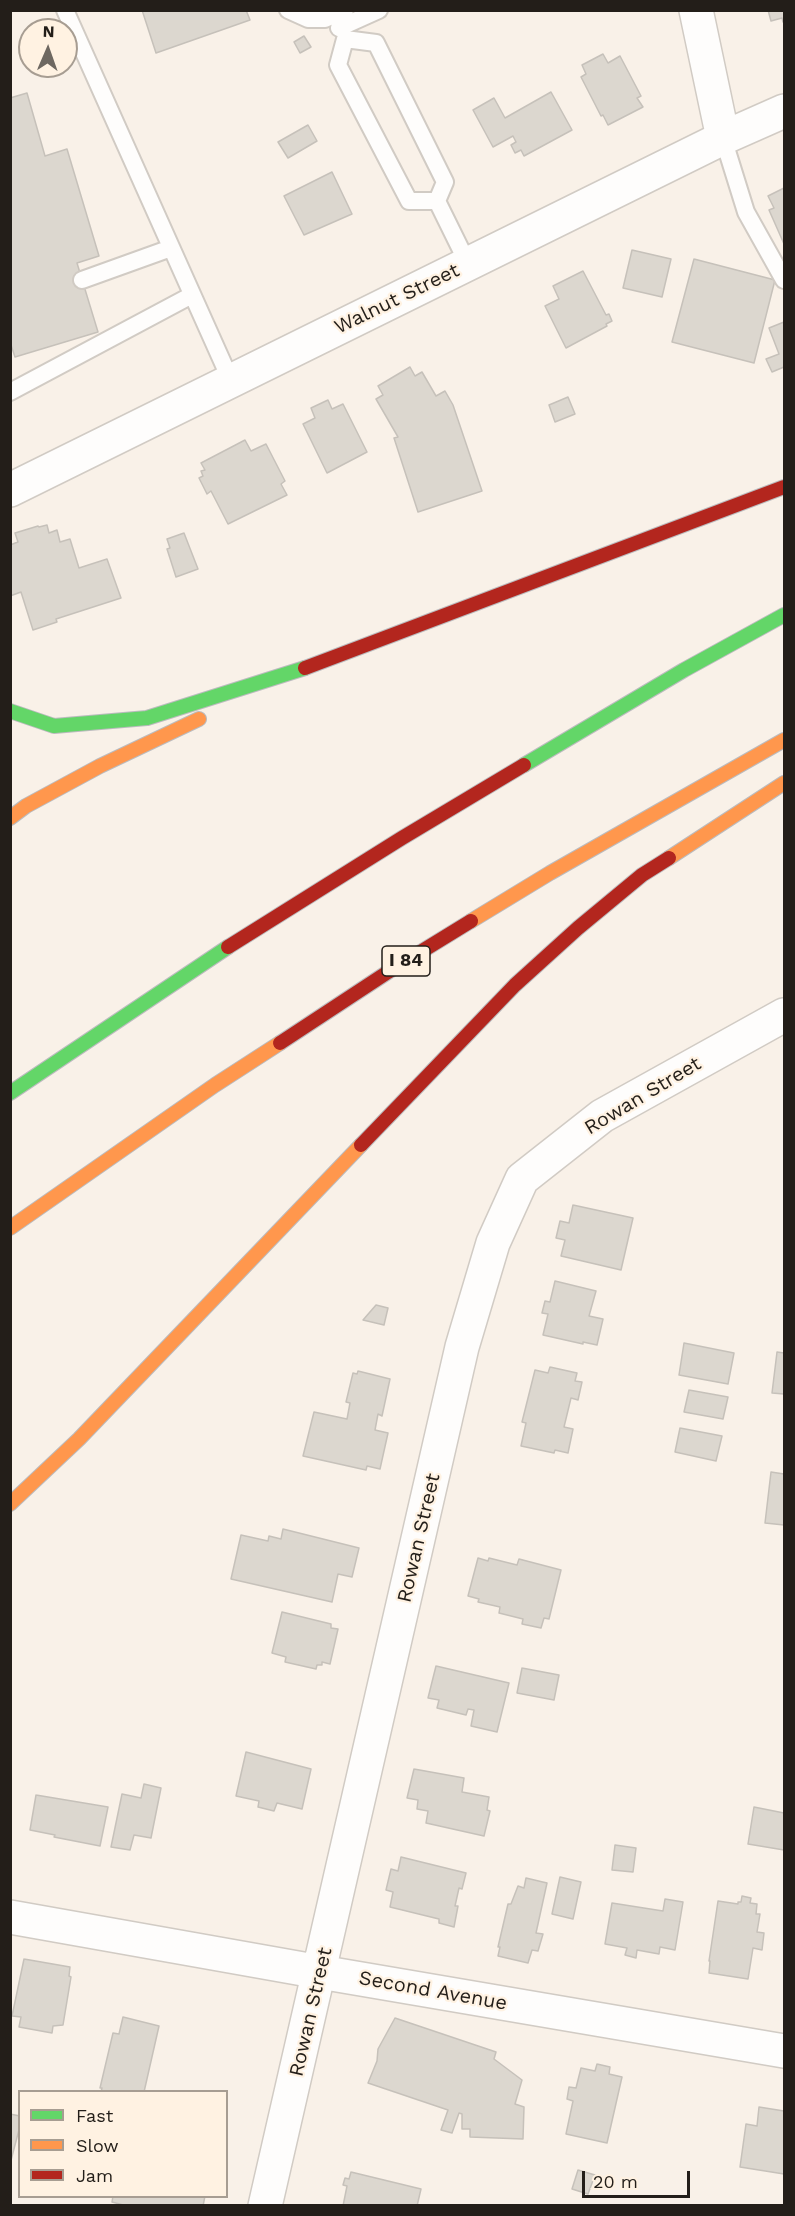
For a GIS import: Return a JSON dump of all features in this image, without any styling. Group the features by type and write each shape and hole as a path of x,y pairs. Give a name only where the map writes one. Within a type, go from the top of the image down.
{"highway":[{"path":"10,711 54,726 147,717 298,671 784,487"},
{"path":"10,1093 222,951 402,838 684,670 784,615"},
{"path":"10,818 26,806 100,766 298,671"},
{"name":"I 84","path":"10,1228 215,1085 388,972 550,873 784,740"},
{"path":"10,1504 79,1439 523,978 578,928 642,875 784,783"}],"street":[{"path":"696,10 723,138"},
{"name":"Walnut Street","path":"10,490 723,138 784,111"},
{"name":"Rowan Street","path":"266,2205 462,1347 493,1243 522,1179 602,1116 784,1015"},
{"name":"Second Avenue","path":"10,1917 784,2051"}],"lane":[{"path":"65,10 231,381"},
{"path":"288,10 308,20 325,19 340,23 376,44 445,182 437,201 468,264"},
{"path":"340,23 379,10"},
{"path":"340,23 338,65 409,201 437,201"},
{"path":"723,138 746,212 784,280"},
{"path":"82,280 171,248"},
{"path":"10,392 192,295"}],"building":[{"path":"142,10 246,10 250,20 156,53"},
{"path":"768,10 784,10 784,21 782,18 771,21"},
{"path":"304,36 311,47 300,53 294,42"},
{"path":"603,54 608,63 620,56 641,96 637,98 643,107 608,125 581,77 586,74 582,65"},
{"path":"551,92 572,130 524,156 521,150 515,153 511,145 516,142 513,136 493,147 473,110 494,98 505,118"},
{"path":"27,93 45,156 67,149 99,256 77,263 98,332 15,357 10,342 10,98"},
{"path":"308,125 317,141 288,158 278,142"},
{"path":"332,172 352,214 304,235 284,196"},
{"path":"784,188 784,244 769,210 774,208 768,196"},
{"path":"632,250 671,259 662,297 623,288"},
{"path":"694,259 775,280 754,363 672,342"},
{"path":"583,271 606,315 609,314 612,321 566,348 545,306 559,299 553,286"},
{"path":"784,322 784,367 772,372 766,359 779,354 769,328"},
{"path":"410,367 415,376 422,372 436,396 445,391 453,405 482,491 418,512 394,438 398,437 376,399 383,395 378,386"},
{"path":"568,397 575,414 555,422 549,405"},
{"path":"328,400 332,409 343,404 367,452 327,473 303,424 315,418 311,408"},
{"path":"245,440 251,451 266,444 285,481 281,484 287,495 228,524 211,491 207,494 199,478 203,476 201,471 205,470 201,463"},
{"path":"47,525 49,533 57,530 60,542 70,539 79,568 107,559 121,598 56,619 57,622 33,630 21,592 10,596 10,545 18,542 15,533"},
{"path":"184,533 198,569 176,577 167,549 170,548 167,539"},
{"path":"573,1205 633,1218 621,1270 561,1256 565,1240 556,1238 560,1221 569,1223"},
{"path":"555,1281 596,1291 589,1316 603,1319 597,1345 543,1335 548,1314 542,1313 545,1301 550,1302"},
{"path":"376,1305 388,1308 384,1325 363,1320"},
{"path":"684,1343 734,1353 728,1384 679,1375"},
{"path":"777,1352 784,1353 784,1394 772,1393"},
{"path":"550,1367 577,1373 575,1381 582,1382 578,1400 571,1398 564,1427 573,1429 568,1453 555,1450 554,1453 521,1446 526,1423 522,1422 535,1370 548,1373"},
{"path":"358,1371 390,1379 382,1416 378,1414 375,1430 388,1433 380,1469 367,1466 366,1470 303,1456 314,1412 347,1419 350,1403 346,1402 353,1373 357,1374"},
{"path":"689,1390 728,1397 723,1419 684,1412"},
{"path":"680,1428 722,1436 716,1461 675,1452"},
{"path":"771,1472 784,1474 784,1525 765,1523"},
{"path":"283,1529 359,1548 352,1577 338,1574 332,1602 231,1579 241,1535 268,1541 269,1536 281,1539"},
{"path":"478,1558 488,1561 489,1558 517,1565 519,1559 561,1570 549,1619 544,1618 541,1628 522,1624 523,1619 499,1613 500,1607 478,1602 479,1599 468,1596"},
{"path":"282,1612 331,1624 331,1628 338,1629 330,1664 322,1662 322,1665 317,1665 316,1669 285,1662 286,1657 272,1653"},
{"path":"436,1666 509,1683 497,1732 471,1726 474,1710 468,1709 466,1715 437,1708 439,1700 428,1698"},
{"path":"522,1668 559,1675 554,1700 517,1693"},
{"path":"246,1752 311,1769 302,1809 277,1803 274,1811 258,1807 259,1801 236,1796"},
{"path":"414,1769 464,1778 462,1792 489,1797 487,1810 490,1811 484,1836 426,1823 428,1811 417,1809 418,1800 407,1798"},
{"path":"144,1784 161,1788 151,1838 134,1835 130,1850 111,1847 122,1794 141,1798"},
{"path":"36,1795 108,1807 100,1846 30,1830"},
{"path":"754,1807 784,1813 784,1850 748,1844"},
{"path":"615,1845 636,1848 633,1872 612,1870"},
{"path":"401,1857 466,1873 462,1889 459,1888 455,1906 458,1906 454,1927 439,1923 439,1919 390,1907 393,1892 386,1890 391,1869 398,1871"},
{"path":"560,1877 581,1882 573,1919 552,1914"},
{"path":"526,1878 547,1883 536,1933 543,1934 538,1951 532,1950 528,1963 498,1956 508,1904 511,1904 518,1886 524,1888"},
{"path":"742,1896 751,1898 750,1903 757,1904 756,1914 760,1914 757,1932 764,1933 762,1950 753,1948 748,1979 709,1973 718,1901 738,1904"},
{"path":"665,1899 683,1902 675,1950 660,1947 659,1954 637,1950 636,1958 625,1955 627,1948 605,1944 612,1903 663,1911"},
{"path":"24,1959 70,1967 69,1976 71,1977 63,2025 53,2026 52,2033 19,2027 21,2017 12,2016"},
{"path":"123,2017 159,2026 144,2090 102,2090 100,2088 113,2033 119,2034"},
{"path":"395,2018 496,2052 494,2059 522,2080 515,2104 524,2107 523,2139 470,2137 470,2129 462,2129 462,2114 459,2113 452,2133 441,2130 448,2110 368,2083 377,2061 378,2049"},
{"path":"597,2064 610,2067 609,2074 622,2077 607,2143 566,2134 573,2101 567,2099 569,2087 576,2088 581,2068 595,2071"},
{"path":"759,2107 784,2111 784,2174 740,2167 746,2124 757,2126"},
{"path":"10,2114 18,2116 18,2134 10,2164"},
{"path":"578,2170 595,2175 588,2194 572,2189"},
{"path":"351,2172 421,2189 417,2206 343,2206 347,2186 343,2185 345,2178 349,2179"},
{"path":"113,2198 205,2198 203,2206 127,2206 112,2202"}],"traffic: fast":[{"path":"524,765 684,670 784,615"},
{"path":"10,711 54,726 147,718 305,668"},
{"path":"10,1093 228,947"}],"traffic: slow":[{"path":"10,818 26,806 100,766 199,719"},
{"path":"471,921 550,873 784,740"},
{"path":"669,858 784,783"},
{"path":"10,1228 215,1085 280,1043"},
{"path":"10,1504 79,1439 361,1145"}],"traffic: jam":[{"path":"305,668 784,487"},
{"path":"228,947 524,765"},
{"path":"361,1145 515,985 578,928 642,875 669,858"},
{"path":"280,1043 471,921"}]}
